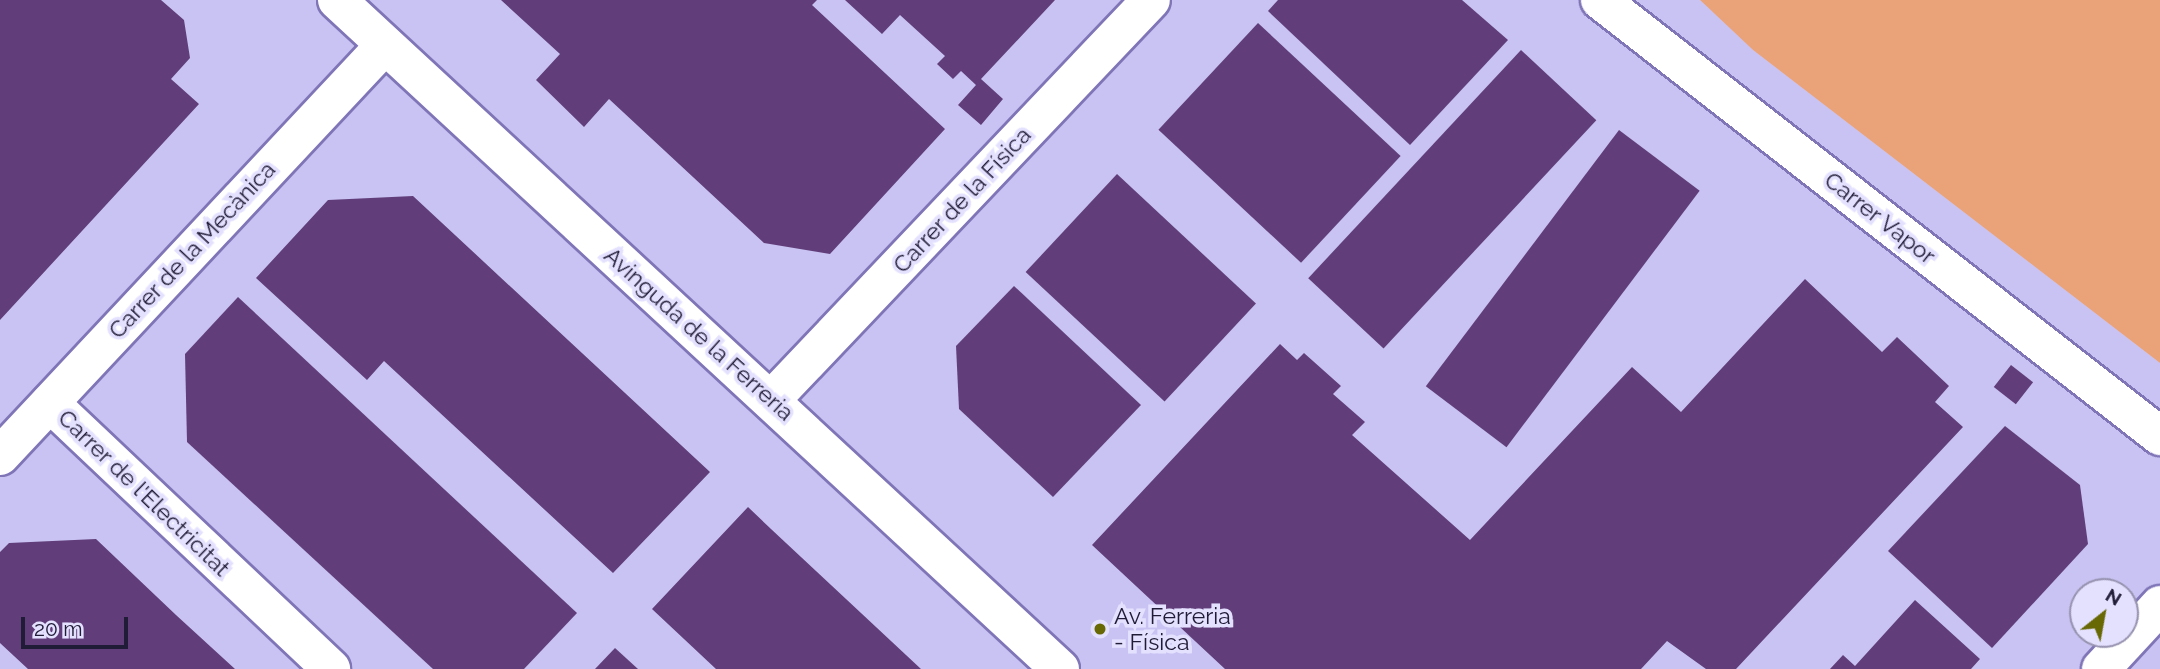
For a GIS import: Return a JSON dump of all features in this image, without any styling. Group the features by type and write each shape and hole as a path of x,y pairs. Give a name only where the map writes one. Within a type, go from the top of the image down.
{"street":[{"name":"Avinguda de la Ferreria","path":"337,0 772,399 1060,669"},
{"name":"Carrer de la Física","path":"772,399 1151,0"},
{"name":"Carrer Vapor","path":"1600,0 2160,436"},
{"name":"Carrer de la Mecànica","path":"0,456 385,45"},
{"name":"Carrer de l'Electricitat","path":"50,403 331,669"},
{"path":"2101,669 2160,605"}],"shaded area":[{"path":"0,0 1700,0 1753,50 2160,363 2160,669 0,669"},
{"path":"1700,0 2160,0 2160,363 1753,50"}],"building":[{"path":"0,0 161,0 184,20 190,58 171,79 199,104 0,320"},
{"path":"501,0 817,0 812,5 945,129 830,254 764,243 609,99 584,127 536,80 560,54"},
{"path":"845,0 1055,0 981,79 1003,99 981,125 958,105 976,85 961,71 953,79 937,64 945,56 900,15 882,34"},
{"path":"1278,0 1462,0 1508,40 1410,145 1268,11"},
{"path":"1258,23 1401,156 1301,263 1158,130"},
{"path":"1521,50 1596,120 1384,348 1308,278"},
{"path":"1619,130 1700,191 1506,447 1426,386"},
{"path":"1117,174 1256,304 1165,402 1026,272"},
{"path":"413,196 710,472 613,573 384,361 367,380 256,278 328,200"},
{"path":"1805,279 1882,352 1897,337 1949,386 1935,402 1963,427 1736,669 1706,669 1667,641 1641,669 1225,669 1092,545 1280,344 1297,360 1304,353 1341,386 1333,394 1365,422 1352,435 1470,540 1632,367 1681,412"},
{"path":"1014,286 1141,405 1053,497 959,409 956,346"},
{"path":"238,297 577,613 524,669 433,669 187,442 185,354"},
{"path":"2011,365 2033,382 2016,404 1994,387"},
{"path":"2005,426 2080,485 2088,544 1992,648 1888,551"},
{"path":"748,507 921,669 716,669 652,609"},
{"path":"96,539 235,669 28,669 0,643 0,552 9,543"},
{"path":"1915,600 1980,659 1971,669 1830,669 1843,655 1855,666"},
{"path":"615,648 638,669 595,669"}],"place":[{"name":"Av. Ferreria - Física","path":"1100,629"}]}
